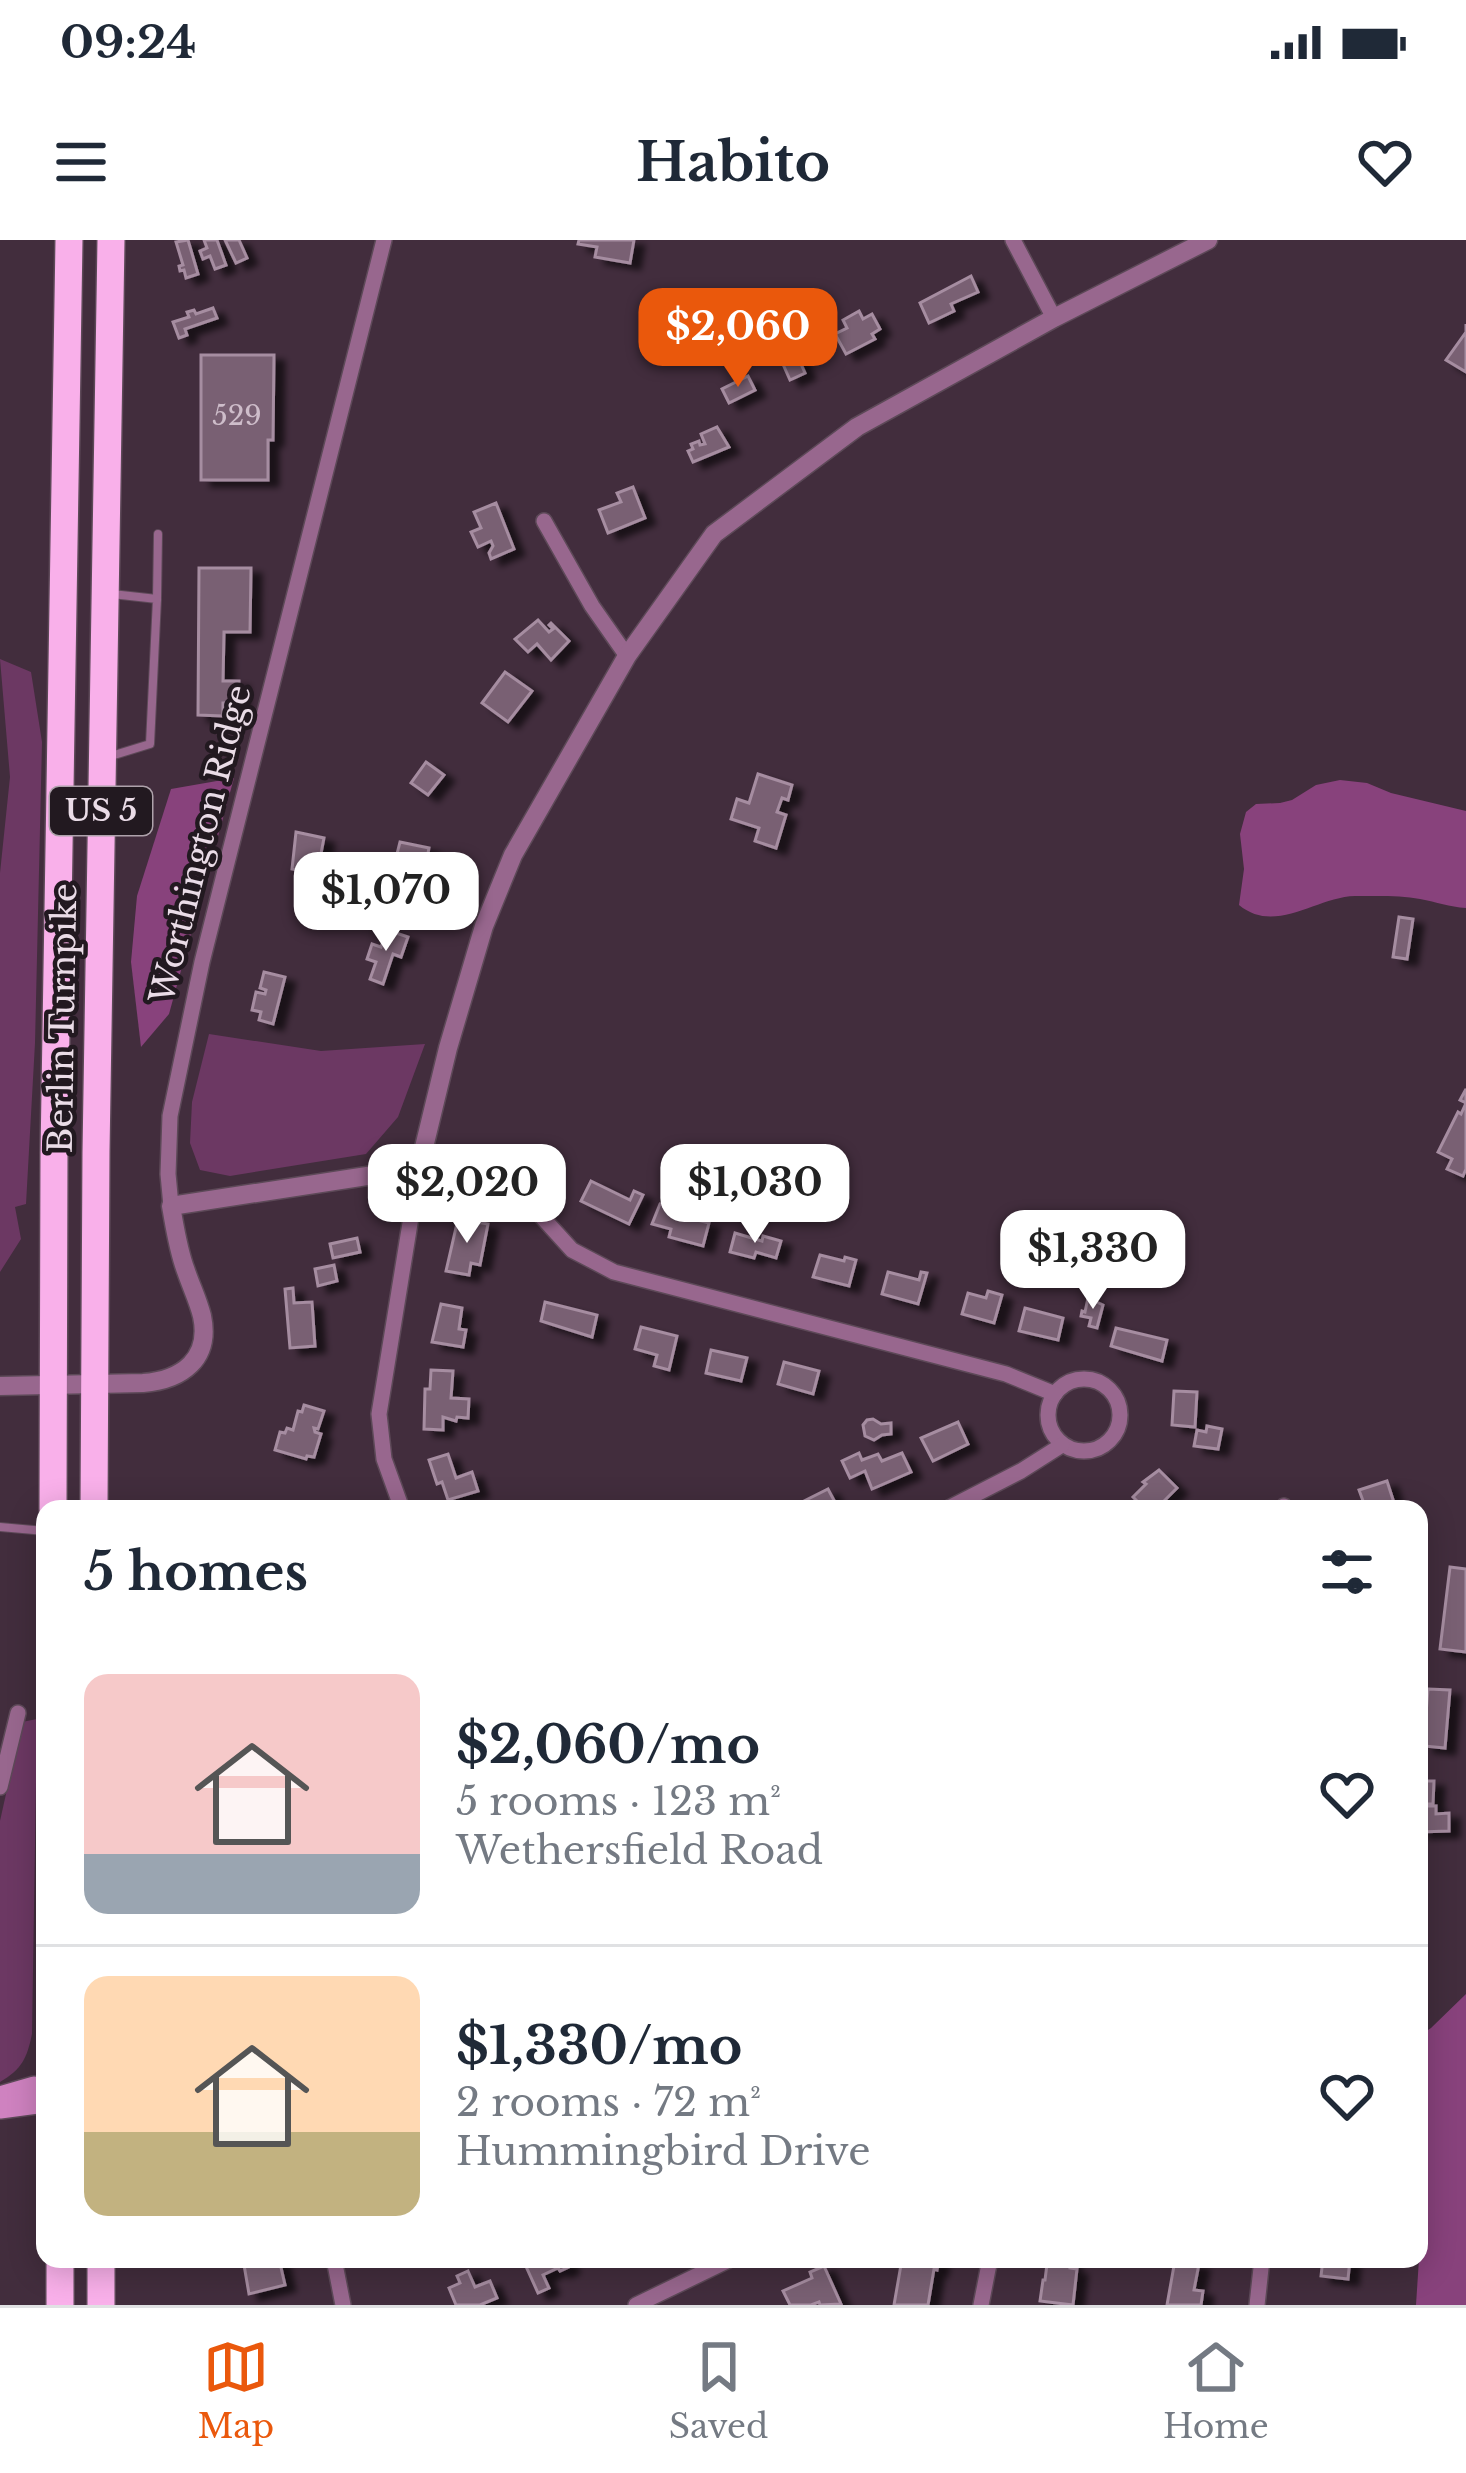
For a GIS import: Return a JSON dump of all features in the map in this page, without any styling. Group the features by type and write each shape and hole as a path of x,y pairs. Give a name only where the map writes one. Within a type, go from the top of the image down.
{"highway":[{"name":"Berlin Turnpike","path":"52,1500 69,240"},
{"name":"Berlin Turnpike","path":"94,1500 111,240"},
{"path":"59,2268 60,2305"},
{"path":"101,2268 101,2305"}],"main road":[{"path":"0,2097 36,2087"},
{"path":"0,2108 36,2103"}],"street":[{"name":"Worthington Ridge","path":"0,1386 166,1381 184,1372 203,1340 203,1322 184,1268 171,1206 170,1116 202,962 384,240"},
{"path":"1013,240 1054,318"},
{"path":"400,1500 384,1459 379,1414 419,1168 448,1048 484,926 513,855 627,656 714,534 857,427 1208,240"},
{"path":"544,521 592,606 627,656"},
{"path":"171,1206 419,1168 486,1175 532,1206 572,1250 614,1272 1006,1374 1054,1394"},
{"path":"1094,1381 1112,1391 1120,1410 1116,1433 1102,1447 1082,1452 1062,1444 1048,1420 1054,1394 1071,1382 1094,1381"},
{"path":"965,1500 1062,1444"},
{"path":"0,1787 18,1713"},
{"path":"336,2268 343,2305"},
{"path":"636,2305 712,2268"},
{"path":"981,2305 987,2268"},
{"path":"1258,2305 1261,2268"}],"lane":[{"path":"102,759 150,744 158,534"},
{"path":"105,594 157,599"},
{"path":"0,1527 36,1530"}],"shaded area":[{"path":"0,659 31,672 42,742 26,1204 15,1207 21,1239 0,1272 0,873 10,777"},
{"path":"234,778 169,1014 141,1047 131,962 137,896 171,789"},
{"path":"1340,780 1466,811 1466,908 1405,897 1355,896 1267,916 1239,905 1244,869 1240,834 1246,812 1256,804 1292,800 1316,785"},
{"path":"209,1034 321,1051 425,1044 398,1117 366,1154 230,1176 200,1170 190,1143 192,1102"},
{"path":"36,1719 32,2034 22,2062 0,2082 0,1821 22,1722"},
{"path":"1466,1994 1466,2305 1416,2305 1418,2268 1428,2268 1431,2028"}],"building":[{"path":"188,240 198,274 186,278 184,270 180,271 183,265 176,242"},
{"path":"204,240 217,240 226,265 215,269 210,256 203,259"},
{"path":"225,240 239,240 247,258 236,263"},
{"path":"579,240 634,240 630,263 595,257 597,247 578,244"},
{"path":"971,276 978,292 951,304 954,311 929,323 920,303"},
{"path":"213,308 217,318 185,329 187,335 179,338 173,322 189,317 187,312"},
{"path":"749,311 755,324 708,349 702,336"},
{"path":"859,311 863,319 872,314 880,329 872,334 875,339 846,354 835,334 847,328 843,320"},
{"path":"1466,332 1466,372 1446,360"},
{"path":"793,346 805,373 790,380 778,353"},
{"path":"201,355 274,355 268,480 201,480"},
{"path":"748,376 755,390 729,403 722,389"},
{"path":"717,427 729,447 693,462 688,451 693,449 691,444 705,444 701,434"},
{"path":"633,487 645,518 608,533 599,510 621,502 617,493"},
{"path":"496,503 514,549 491,559 491,541 478,547 471,532 481,528 474,512"},
{"path":"199,568 251,568 250,632 224,632 223,681 239,681 239,703 223,703 223,716 198,715"},
{"path":"538,620 549,632 551,623 569,641 551,660 537,644 528,652 515,639"},
{"path":"505,672 532,691 508,722 482,703"},
{"path":"426,762 444,775 428,795 411,783"},
{"path":"758,774 792,785 788,800 782,798 777,812 786,815 776,848 755,841 759,828 731,819 737,799 749,803"},
{"path":"296,832 324,838 317,874 292,869"},
{"path":"400,842 429,848 424,874 398,869"},
{"path":"1399,917 1413,919 1407,959 1393,957"},
{"path":"387,930 408,937 401,957 393,954 383,984 370,979 376,962 367,959 372,944 381,947"},
{"path":"264,972 285,977 273,1024 259,1020 261,1012 252,1010 256,992 265,994 260,988"},
{"path":"1466,1103 1463,1176 1447,1169 1452,1159 1438,1152"},
{"path":"591,1181 630,1200 634,1191 643,1195 629,1224 581,1201"},
{"path":"660,1204 676,1209 674,1214 709,1223 703,1246 669,1237 671,1229 652,1224"},
{"path":"458,1219 488,1224 480,1265 471,1263 469,1275 446,1271"},
{"path":"735,1233 781,1241 776,1258 730,1252"},
{"path":"357,1238 360,1252 333,1258 330,1244"},
{"path":"820,1255 856,1260 849,1286 813,1277"},
{"path":"334,1265 337,1281 318,1286 315,1269"},
{"path":"888,1272 919,1280 921,1272 927,1273 918,1304 882,1294"},
{"path":"293,1288 294,1303 312,1302 315,1346 290,1348 285,1289"},
{"path":"988,1291 1002,1295 994,1323 962,1314 968,1293 986,1298"},
{"path":"1088,1298 1103,1305 1097,1328 1089,1326 1091,1318 1081,1316"},
{"path":"545,1302 597,1315 592,1337 541,1321"},
{"path":"441,1304 462,1308 463,1347 432,1342"},
{"path":"1025,1308 1063,1318 1058,1340 1019,1331"},
{"path":"641,1327 677,1336 669,1370 654,1366 657,1355 635,1349"},
{"path":"1116,1328 1167,1340 1162,1361 1111,1346"},
{"path":"711,1350 747,1358 741,1381 706,1373"},
{"path":"784,1362 819,1371 813,1394 778,1384"},
{"path":"431,1370 453,1371 451,1398 469,1399 468,1418 443,1417 443,1430 424,1429 425,1389 430,1389"},
{"path":"1174,1391 1197,1392 1195,1427 1172,1425"},
{"path":"304,1405 324,1411 318,1429 314,1428 321,1434 314,1457 306,1459 275,1450 280,1432 293,1430"},
{"path":"873,1419 891,1423 891,1434 874,1440 865,1436 863,1425"},
{"path":"958,1422 968,1444 933,1461 921,1438"},
{"path":"1207,1426 1222,1429 1218,1449 1194,1446 1197,1430 1206,1432"},
{"path":"859,1453 862,1460 878,1454 882,1461 902,1453 911,1472 872,1489 865,1471 850,1478 842,1461"},
{"path":"448,1454 456,1478 472,1472 478,1491 448,1500 429,1460"},
{"path":"1159,1470 1177,1488 1165,1500 1136,1500 1133,1497 1146,1484 1143,1482"},
{"path":"1387,1481 1393,1500 1363,1500 1359,1490"},
{"path":"828,1489 834,1500 806,1500"},
{"path":"1450,1567 1466,1569 1466,1652 1440,1649"},
{"path":"1428,1689 1450,1690 1445,1748 1428,1746"},
{"path":"1428,1781 1434,1781 1433,1804 1428,1804"},
{"path":"1428,1806 1436,1806 1436,1814 1449,1813 1449,1831 1428,1832"},
{"path":"245,2268 281,2268 285,2285 249,2294"},
{"path":"527,2268 558,2268 543,2275 549,2288 538,2293"},
{"path":"825,2268 841,2304 790,2305 783,2291 812,2278 810,2272"},
{"path":"900,2268 937,2268 928,2305 894,2305"},
{"path":"1046,2268 1077,2269 1073,2305 1040,2301"},
{"path":"1174,2268 1198,2268 1194,2290 1203,2291 1201,2305 1167,2305"},
{"path":"1322,2268 1349,2268 1348,2279 1321,2276"},
{"path":"468,2271 475,2287 490,2281 497,2298 480,2305 456,2305 449,2288 460,2283 457,2276"}]}
